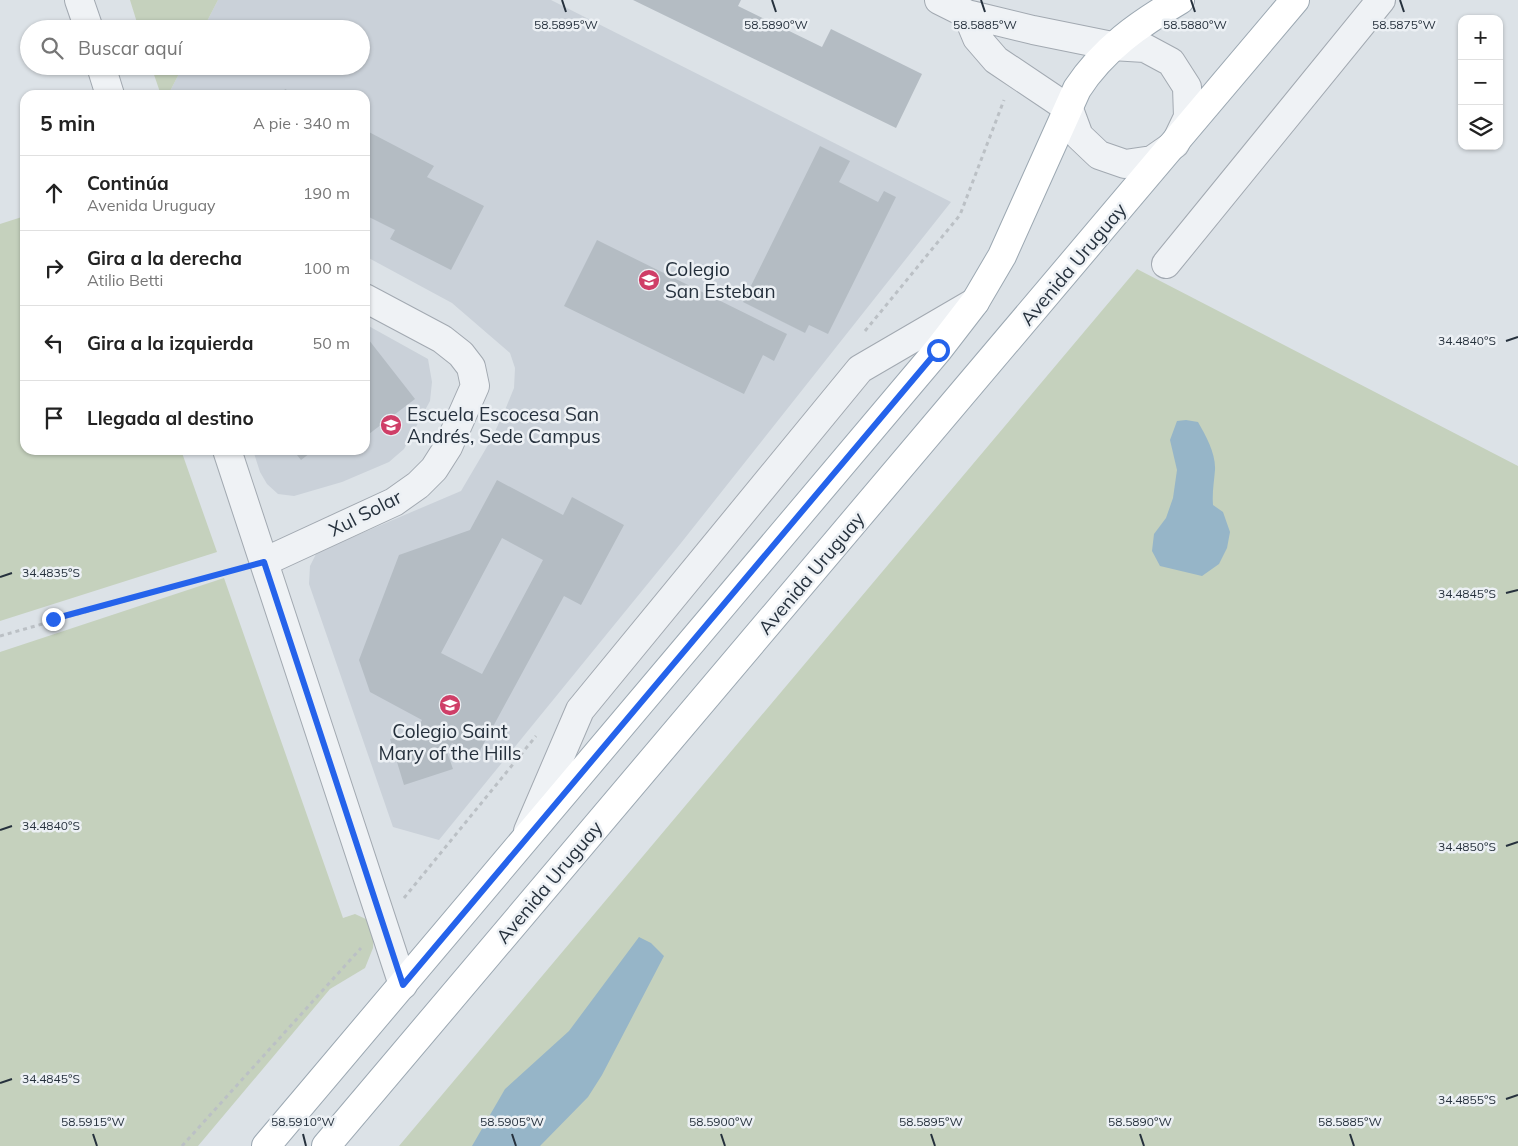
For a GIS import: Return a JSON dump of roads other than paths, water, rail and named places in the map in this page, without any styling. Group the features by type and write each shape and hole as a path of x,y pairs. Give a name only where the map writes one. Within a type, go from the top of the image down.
{"main road":[{"path":"266,1146 932,358 975,302 1002,256 1086,75 1112,46 1144,21 1180,0"},
{"name":"Avenida Uruguay","path":"326,1146 1295,0"}],"street":[{"path":"79,0 86,20"},
{"path":"939,0 966,14 1033,30 1112,46 1145,48 1171,62 1187,87 1188,117 1175,144 1152,160 1125,164 1099,155 1079,136 1069,109 996,60 977,38 966,14"},
{"path":"1166,264 1380,0"},
{"path":"104,75 108,90"},
{"name":"Xul Solar","path":"264,562 394,502 418,485 434,469 448,447 475,386 471,367 461,354 442,339 370,301"},
{"path":"524,841 580,710 860,369 975,302"},
{"path":"229,455 403,985"}],"water":[{"path":"1177,421 1198,422 1210,445 1215,464 1213,505 1223,512 1230,532 1227,548 1219,564 1202,576 1160,566 1152,551 1154,534 1166,518 1173,498 1177,470 1170,440"},
{"path":"639,937 651,943 664,956 602,1075 588,1097 540,1146 472,1146 505,1089 569,1031"}],"place":[{"name":"Colegio San Esteban","path":"649,280"},
{"name":"Escuela Escocesa San Andrés, Sede Campus","path":"391,425"},
{"name":"Colegio Saint Mary of the Hills","path":"450,705"}]}
